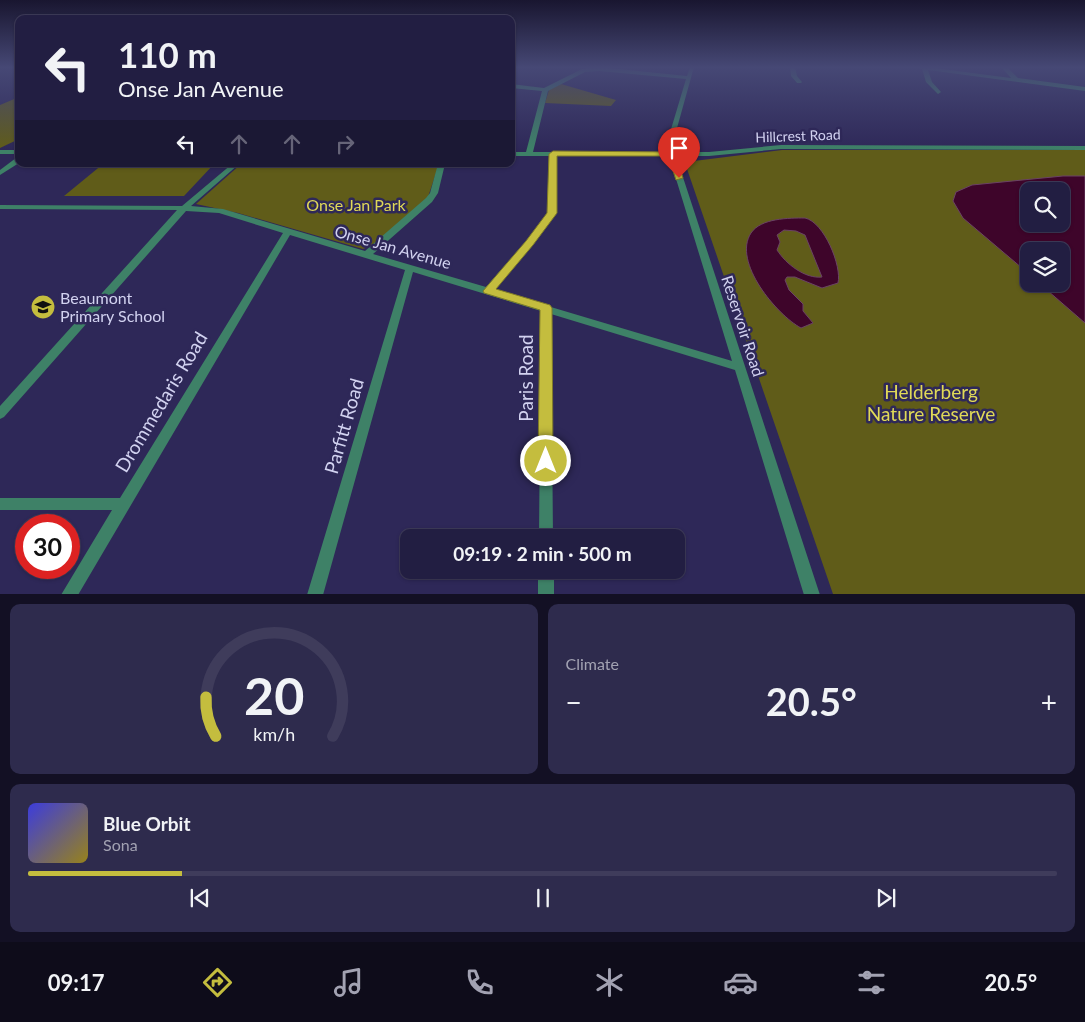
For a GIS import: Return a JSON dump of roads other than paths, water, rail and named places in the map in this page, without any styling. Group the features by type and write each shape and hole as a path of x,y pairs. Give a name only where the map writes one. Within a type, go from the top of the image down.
{"street":[{"path":"529,154 544,95"},
{"name":"Reservoir Road","path":"683,95 670,140 672,154 812,594"},
{"name":"Hillcrest Road","path":"515,154 716,154 781,147 1085,148"},
{"path":"0,152 15,152"},
{"path":"488,291 530,243 552,213 553,154"},
{"path":"0,173 15,163"},
{"path":"0,414 184,208 233,167"},
{"path":"366,255 431,198 441,167"},
{"name":"Onse Jan Avenue","path":"0,207 184,208 220,211 739,367"},
{"name":"Drommedaris Road","path":"69,594 288,232"},
{"name":"Parfitt Road","path":"315,594 410,268"},
{"name":"Paris Road","path":"546,308 546,529"},
{"path":"0,504 123,504"},
{"path":"546,579 546,594"}],"place":[{"name":"Beaumont Primary School","path":"43,307"}],"park label":[{"name":"Onse Jan Park","path":"356,205"},
{"name":"Helderberg Nature Reserve","path":"931,403"}]}
